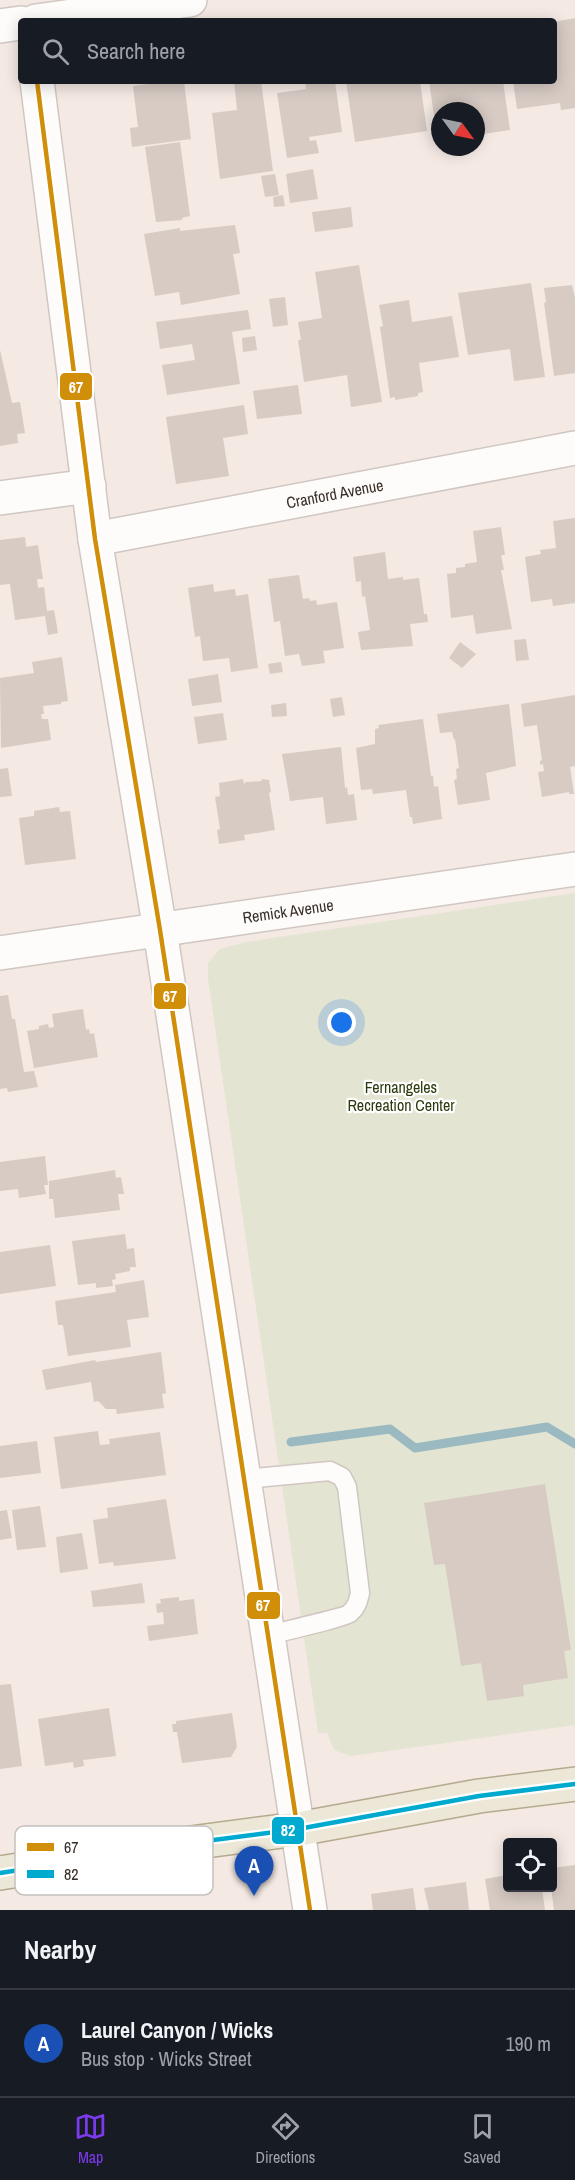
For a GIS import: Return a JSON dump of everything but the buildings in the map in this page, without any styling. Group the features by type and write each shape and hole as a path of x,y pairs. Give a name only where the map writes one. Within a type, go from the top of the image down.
{"main road":[{"path":"213,1840 298,1829 479,1796 575,1784"},
{"path":"0,1873 15,1871"}],"street":[{"path":"27,0 30,18"},
{"path":"58,18 190,0"},
{"path":"0,26 18,23"},
{"path":"37,84 95,539 160,930 310,1910"},
{"name":"Cranford Avenue","path":"95,539 575,448"},
{"path":"0,498 90,486"},
{"name":"Remick Avenue","path":"0,952 575,869"}],"lane":[{"path":"244,1479 330,1471 342,1477 347,1487 360,1593 356,1606 348,1616 269,1635"}],"green space":[{"name":"Fernangeles Recreation Center","path":"575,893 575,1725 351,1756 334,1750 327,1733 318,1733 208,979 208,963 220,949 246,942"}],"waterway":[{"path":"291,1442 390,1429 415,1448 547,1427 575,1444"}],"transit line":[{"name":"67","path":"37,84 95,539 160,930 310,1910"},
{"name":"82","path":"213,1840 298,1829 479,1796 575,1784"},
{"name":"82","path":"0,1873 15,1871"}],"place":[{"name":"Laurel Canyon / Wicks","path":"254,1896"}]}
